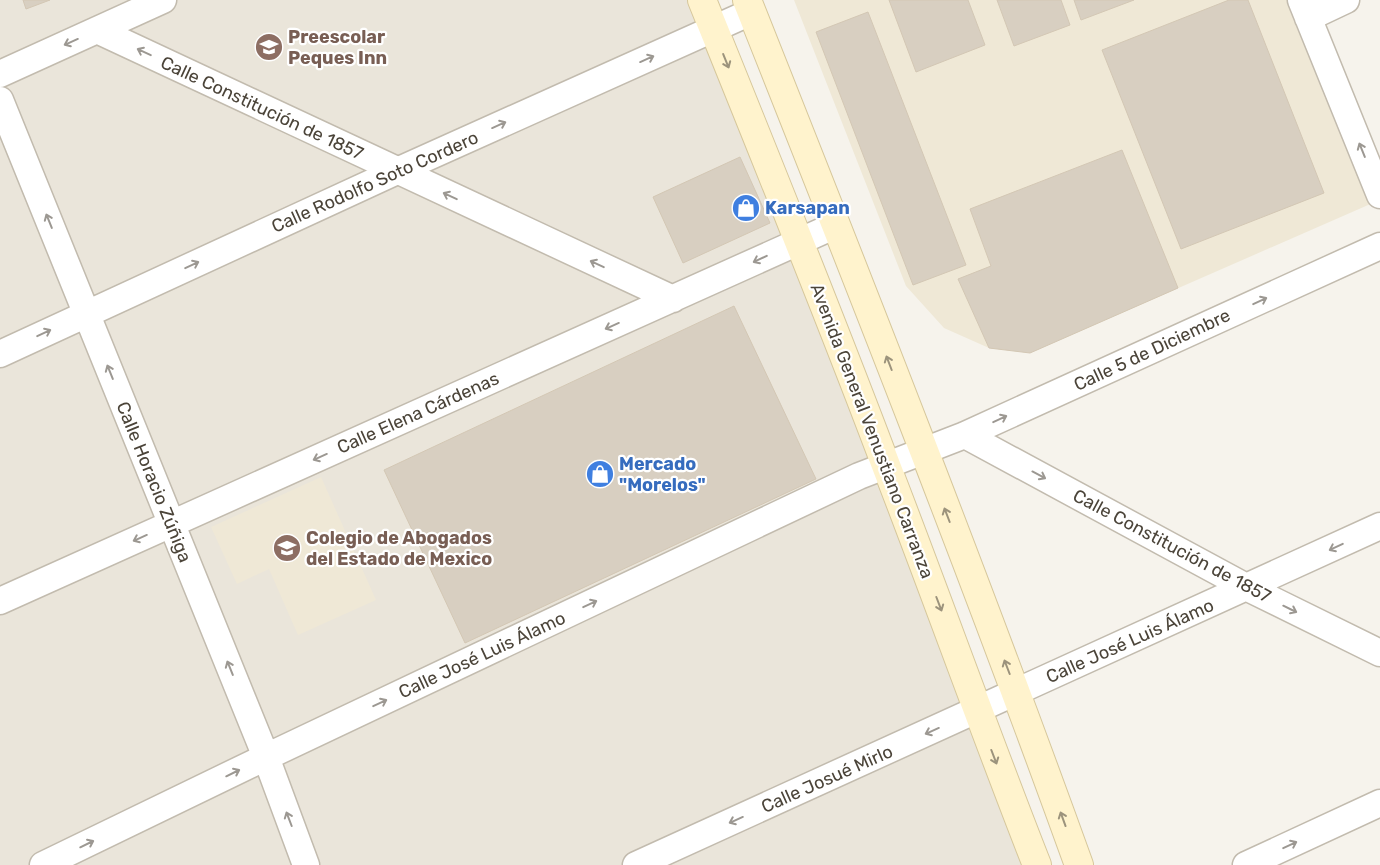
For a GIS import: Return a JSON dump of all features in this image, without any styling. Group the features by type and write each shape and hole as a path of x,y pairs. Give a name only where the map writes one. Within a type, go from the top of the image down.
{"main road":[{"name":"Avenida General Venustiano Carranza","path":"702,0 886,465 951,636 977,711 1037,865"},
{"path":"749,6 1017,693 1079,865"}],"street":[{"path":"0,74 163,0"},
{"path":"1346,0 1304,9 1380,195"},
{"name":"Calle Rodolfo Soto Cordero","path":"0,354 397,171 714,29 749,6"},
{"name":"Calle Constitución de 1857","path":"97,30 673,299"},
{"name":"Calle Horacio Zúñiga","path":"0,100 266,757 306,865"},
{"name":"Calle Elena Cárdenas","path":"0,601 836,225"},
{"name":"Calle 5 de Diciembre","path":"923,452 965,435 1380,246"},
{"name":"Calle Constitución de 1857","path":"965,435 1248,588 1380,653"},
{"name":"Calle José Luis Álamo","path":"43,865 266,757 886,465 923,452"},
{"name":"Calle José Luis Álamo","path":"1017,693 1380,526"},
{"name":"Calle Josué Mirlo","path":"636,865 1017,693"},
{"path":"1246,865 1380,803"}],"shaded area":[{"path":"0,0 701,0 1026,865 0,865"},
{"path":"794,0 1293,0 1375,202 1030,353 989,348 944,328 906,286"},
{"name":"Colegio de Abogados del Estado de Mexico","path":"321,477 376,600 298,635 269,569 237,584 211,527"}],"building":[{"path":"23,0 50,0 26,9"},
{"path":"889,0 968,0 985,45 916,72"},
{"path":"997,0 1061,0 1070,25 1014,46"},
{"path":"1074,0 1134,0 1081,20"},
{"path":"1229,0 1248,0 1324,193 1181,249 1102,50"},
{"path":"868,12 966,265 913,285 816,32"},
{"path":"1122,150 1178,288 1030,353 989,348 958,279 991,266 970,209"},
{"path":"740,157 770,223 683,263 653,197"},
{"name":"Mercado \"Morelos\"","path":"734,306 816,479 465,643 384,470"}],"place":[{"name":"Preescolar Peques Inn","path":"269,47"},
{"name":"Karsapan","path":"746,208"},
{"name":"Mercado \"Morelos\"","path":"600,474"},
{"name":"Colegio de Abogados del Estado de Mexico","path":"287,548"}]}
